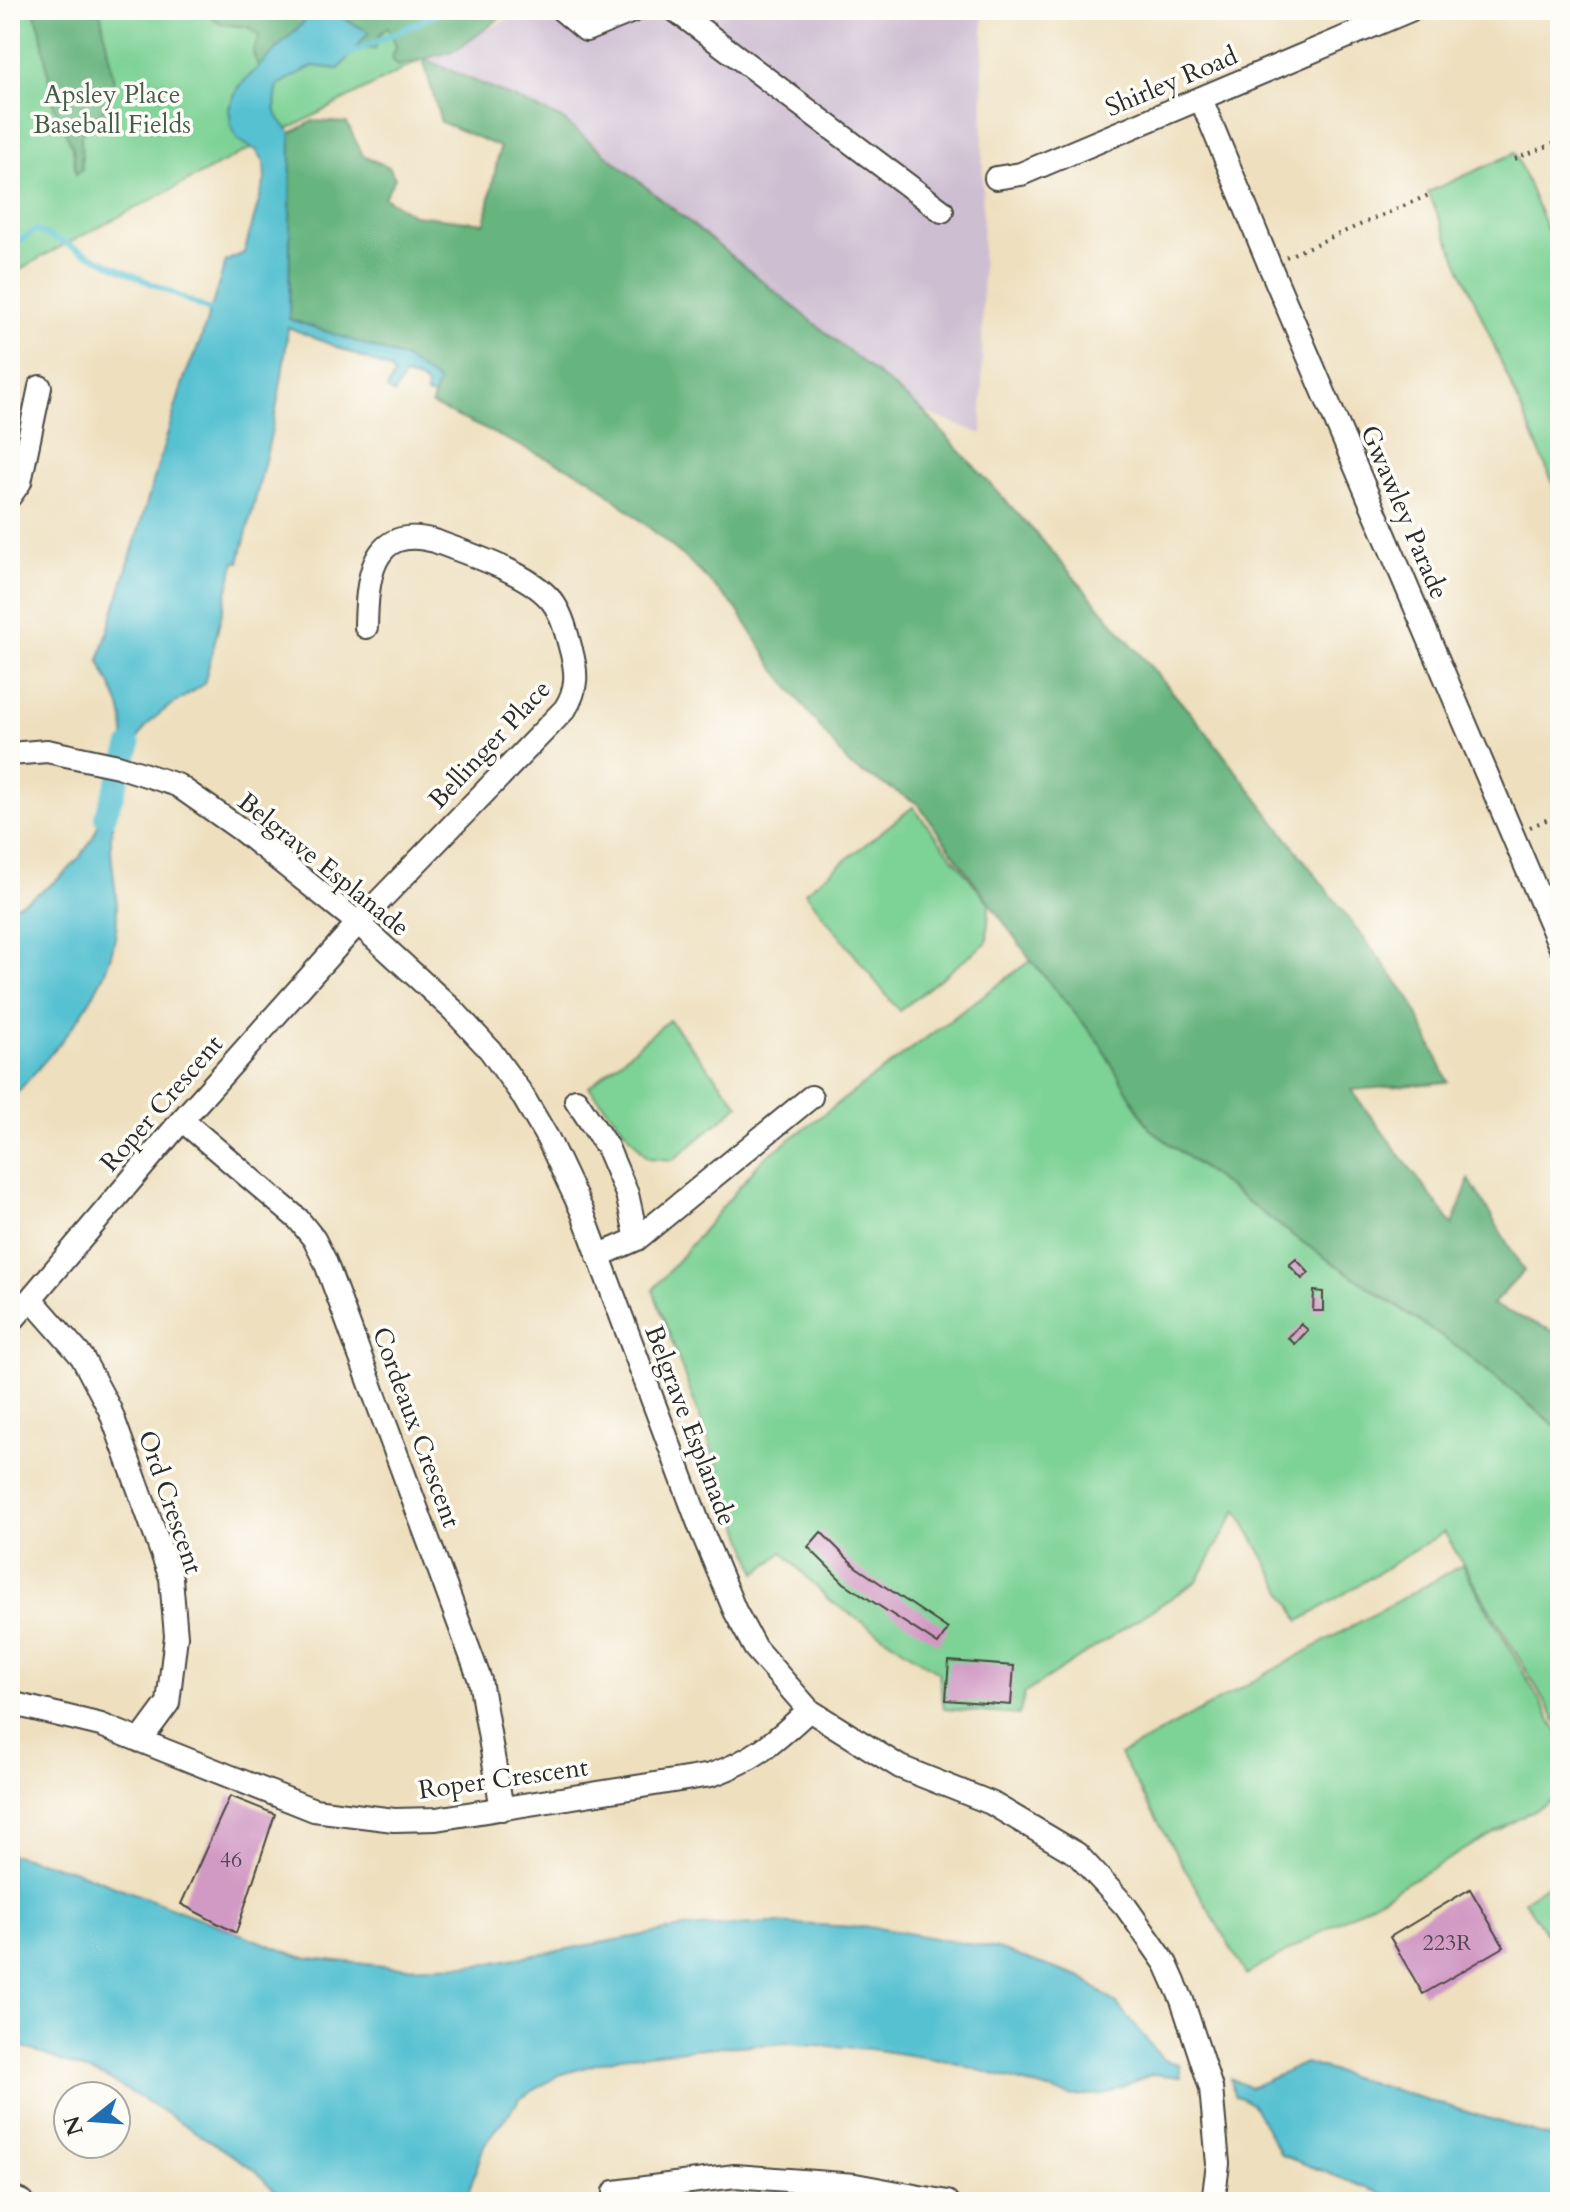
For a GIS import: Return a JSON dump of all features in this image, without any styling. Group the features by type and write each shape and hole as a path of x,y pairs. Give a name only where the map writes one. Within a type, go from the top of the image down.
{"street":[{"path":"562,10 586,30 635,10"},
{"path":"675,10 942,211"},
{"name":"Shirley Road","path":"996,178 1021,174 1410,10"},
{"name":"Gwawley Parade","path":"1201,99 1560,946"},
{"path":"10,496 20,482 40,387"},
{"name":"Bellinger Place","path":"358,923 565,709 575,687 576,671 561,618 542,593 494,565 421,537 408,538 387,547 371,567 366,627"},
{"name":"Belgrave Esplanade","path":"10,754 47,751 124,768 177,785 240,829 358,923 453,1010 490,1050 521,1093 548,1139 582,1211 649,1397 735,1611 755,1648 809,1710 900,1767 991,1803 1077,1854 1126,1907 1166,1964 1187,2013 1211,2088 1218,2164 1213,2202"},
{"name":"Roper Crescent","path":"10,1323 182,1120 358,923"},
{"path":"598,1256 637,1239 811,1097"},
{"path":"576,1100 607,1147 627,1194 637,1239"},
{"name":"Cordeaux Crescent","path":"182,1120 298,1219 314,1239 325,1261 480,1680 502,1809"},
{"name":"Ord Crescent","path":"31,1299 82,1357 110,1410 171,1578 176,1636 168,1703 140,1741"},
{"name":"Roper Crescent","path":"10,1703 101,1725 314,1810 394,1820 436,1819 711,1775 750,1760 809,1710"},
{"path":"615,2192 735,2176 855,2185 947,2202"},
{"path":"10,2197 22,2202"}],"path":[{"path":"1515,159 1560,141"},
{"path":"1269,264 1431,194"},
{"path":"1513,834 1560,814"}],"shaded area":[{"path":"528,10 983,10 982,434 924,412 567,122 423,59"}],"green space":[{"name":"Apsley Place Baseball Fields","path":"10,10 408,10 423,59 10,276"},
{"path":"33,10 99,10 101,15 114,82 106,106 100,114 91,118 81,135 82,169 76,174 73,149 53,103 40,27"},
{"path":"202,10 511,10 458,49 424,59 562,119 924,412 1042,540 1204,729 1411,1000 1448,1082 1351,1090 1453,1225 1469,1179 1524,1271 1492,1305 1560,1334 1560,1429 1464,1352 1295,1237 1150,1129 1098,1041 1031,960 917,803 850,766 775,669 736,608 689,561 590,478 432,405 437,382 404,358 289,319 291,133 313,121 347,123 363,156 389,167 395,178 384,197 413,215 485,223 500,147 441,122 423,59 397,66 392,58 396,46 388,27 380,34 375,49 335,45 261,74 253,53 259,36 248,27 221,24"},
{"path":"1515,153 1560,261 1560,499 1428,192"},
{"path":"913,807 989,903 987,942 899,1011 805,892"},
{"path":"1031,960 1098,1041 1150,1129 1295,1237 1464,1352 1560,1430 1560,1727 1444,1532 1300,1621 1237,1510 1197,1581 1025,1693 1019,1715 944,1709 939,1673 829,1600 783,1552 757,1573 653,1290 762,1160"},
{"path":"669,1020 739,1105 673,1160 648,1158 589,1087"},
{"path":"1462,1565 1560,1736 1560,1795 1246,1975 1120,1755"},
{"path":"1560,1877 1560,1955 1524,1900"}],"water":[{"path":"316,10 329,10 369,32 339,69 313,66 278,85 276,112 291,133 289,319 404,358 438,382 434,396 426,394 427,386 420,380 404,376 394,394 387,389 394,375 390,369 288,327 268,446 204,684 154,718 139,736 135,747 123,745 124,722 114,691 99,661 185,376 200,342 226,261 244,253 265,180 264,161 256,150 238,140 231,125 229,108 238,87"},
{"path":"110,788 123,791 111,833 117,913 115,940 107,967 81,1015 10,1101 10,908 47,887 79,858 96,830"},
{"path":"10,1854 73,1870 301,1957 392,1967 479,1965 682,1928 771,1923 877,1928 998,1949 1082,1978 1117,2004 1163,2060 1179,2064 1181,2077 1152,2074 1104,2094 1070,2096 947,2061 870,2049 789,2043 620,2057 559,2075 520,2099 484,2145 469,2191 471,2202 285,2202 255,2170 132,2093 132,2080 109,2080 10,2042"},
{"path":"1305,2063 1560,2140 1560,2202 1422,2202 1382,2194 1281,2155 1252,2103 1234,2095 1231,2078 1250,2088"}],"building":[{"path":"1296,1259 1309,1273 1302,1279 1289,1265"},
{"path":"1314,1291 1323,1292 1323,1311 1313,1311"},
{"path":"1301,1324 1308,1330 1295,1344 1288,1338"},
{"path":"821,1532 856,1567 948,1629 938,1644 844,1583 808,1547"},
{"path":"949,1661 1014,1666 1011,1705 946,1700"},
{"path":"230,1796 275,1814 236,1933 181,1904"},
{"path":"1470,1889 1504,1947 1423,1994 1390,1937"}],"waterway":[{"path":"347,55 446,10"},
{"path":"10,247 36,230 209,310 216,310"},
{"path":"105,817 130,746"}]}
